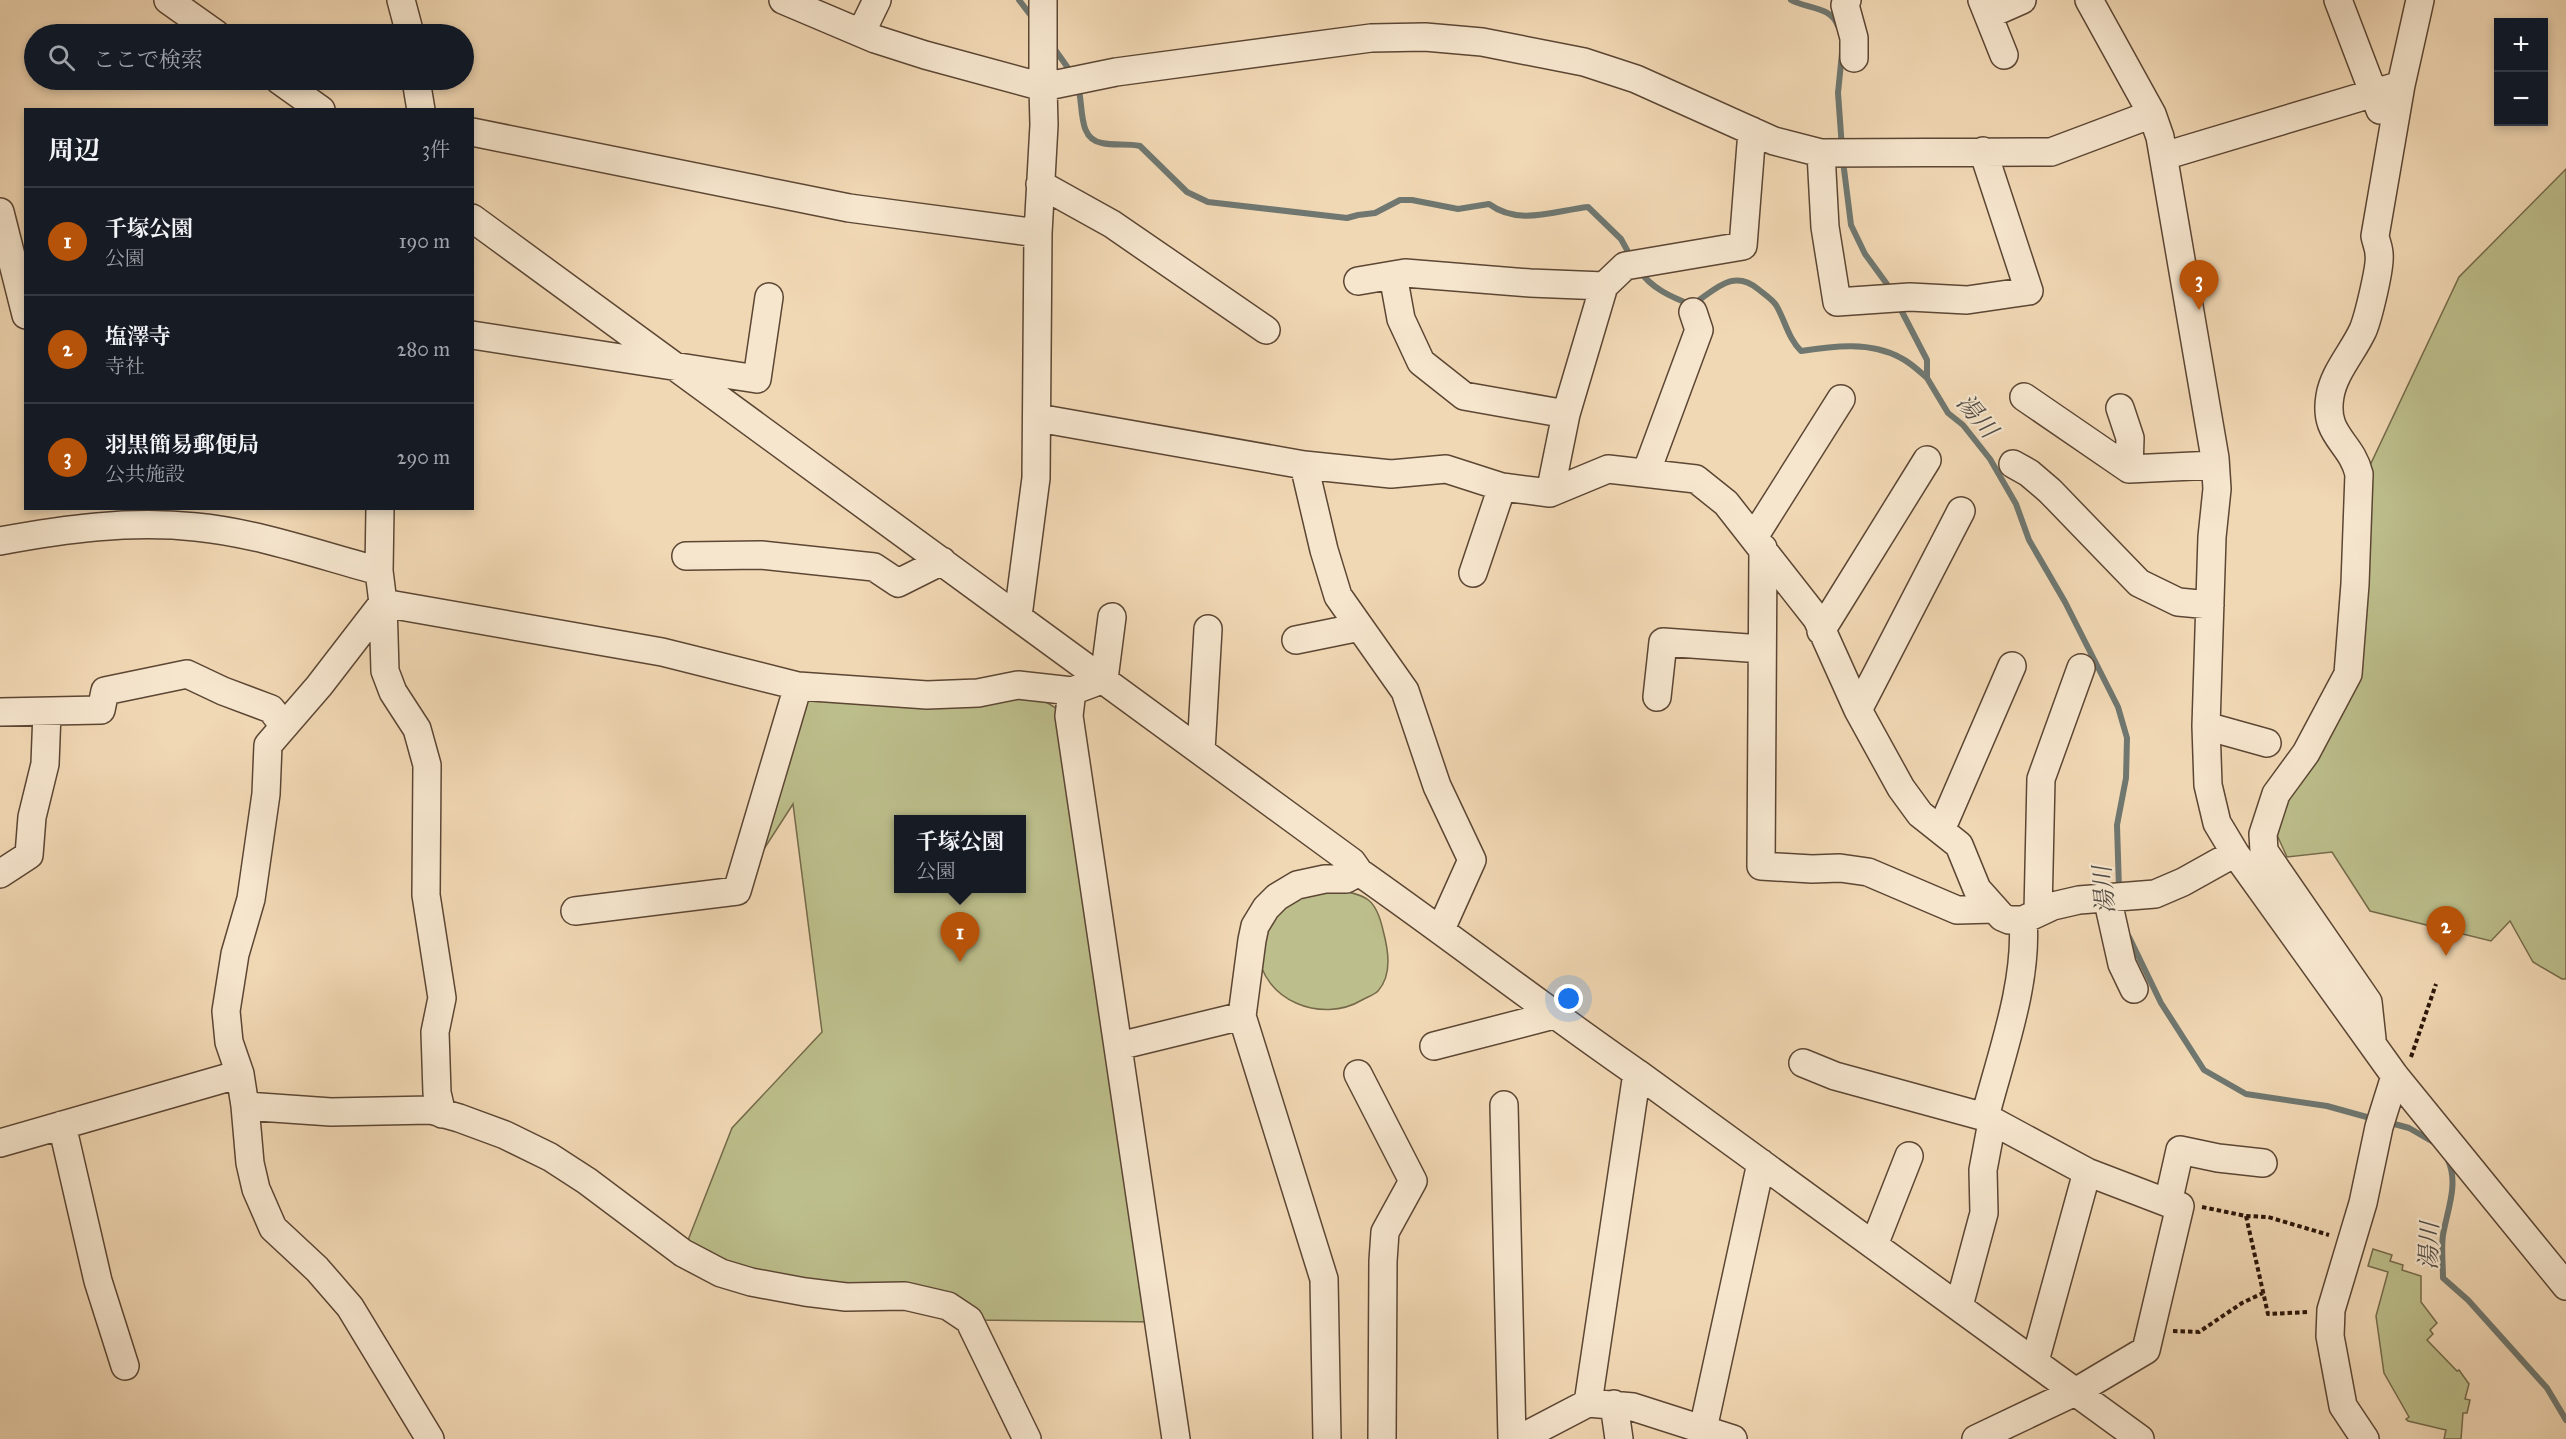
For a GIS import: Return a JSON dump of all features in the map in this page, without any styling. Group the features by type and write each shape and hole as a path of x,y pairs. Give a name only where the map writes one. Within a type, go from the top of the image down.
{"street":[{"path":"168,0 202,24"},
{"path":"401,0 407,24"},
{"path":"783,0 861,33 925,55 1043,87 1116,72 1371,38 1425,37 1482,42 1584,62 1636,79 1774,141 1836,152 2051,152 2152,114"},
{"path":"861,33 877,0"},
{"path":"1018,616 1036,478 1043,0"},
{"path":"1846,0 1845,5 1854,38 1854,58"},
{"path":"2004,55 1985,8 2022,0"},
{"path":"2089,0 2152,114 2164,156 2215,465 2217,489 2212,537 2206,726 2208,785 2217,823 2235,853 2373,1041 2401,1070 2566,1286"},
{"path":"2338,0 2391,136"},
{"path":"2373,1041 2368,1002 2264,851 2263,834 2276,795 2306,753 2348,674 2355,584 2359,474 2356,461 2330,426 2330,396 2336,378 2364,329 2370,306 2380,256 2375,236 2391,136 2420,0"},
{"path":"2164,156 2401,85"},
{"path":"293,90 318,108"},
{"path":"418,90 421,108"},
{"path":"1358,281 1406,273 1530,284 1604,286 1638,264 1743,246 1752,131"},
{"path":"474,132 849,208 1038,233"},
{"path":"1836,152 1825,227 1836,302 1900,298 1968,300 2029,291 1983,151"},
{"path":"1041,184 1112,224 1266,330"},
{"path":"0,212 24,307"},
{"path":"474,219 1104,679 1352,862 1359,872 1441,929 1554,1015 2077,1391 2140,1439"},
{"path":"1393,275 1401,319 1421,362 1464,396 1566,414"},
{"path":"1550,493 1566,414 1604,286"},
{"path":"474,335 758,379 769,297"},
{"path":"1646,473 1699,330 1693,312"},
{"path":"2024,397 2129,469 2215,465"},
{"path":"1841,399 1758,542 1762,649 1761,866 1840,868 1868,872 1957,910 1994,909"},
{"path":"2120,408 2130,438 2129,469"},
{"path":"1038,418 1304,465 1391,474 1446,469 1502,487 1550,493 1608,469 1696,479 1726,503 1817,620 1858,710 1901,789 1920,814 1959,845 1977,889 1994,909 2009,920 2030,916 2079,900 2155,894 2183,882 2235,853"},
{"path":"1821,631 1927,460"},
{"path":"2013,464 2050,491 2139,583 2178,602 2210,605"},
{"path":"1304,465 1324,550 1338,596 1405,691 1437,786 1472,860 1441,929"},
{"path":"1473,573 1502,487"},
{"path":"380,510 379,571 383,603 385,671 393,692 417,729 427,765 426,895 442,998 435,1032 437,1093 442,1114"},
{"path":"1858,710 1961,511"},
{"path":"0,542 119,517 247,535 379,571"},
{"path":"687,556 761,555 874,567 898,583 942,561"},
{"path":"383,603 662,652 798,686 927,696 978,693 1018,684 1072,691 1104,679"},
{"path":"383,603 319,686 268,745 266,794 251,899 235,954 226,1011 229,1042 240,1074 250,1163 256,1189 273,1228 317,1269 350,1307 430,1439"},
{"path":"1104,679 1112,617"},
{"path":"1296,640 1360,627"},
{"path":"1201,751 1208,629"},
{"path":"1657,697 1663,642 1762,649"},
{"path":"1941,830 2012,666"},
{"path":"1959,1306 1984,1213 1983,1170 1989,1119 2030,916 2041,779 2081,668"},
{"path":"0,712 101,710 105,691 187,674 223,691 271,709 284,726"},
{"path":"575,911 737,891 798,686"},
{"path":"1072,691 1069,716 1176,1439"},
{"path":"0,874 29,855 32,817 45,764 46,712"},
{"path":"2206,726 2267,743"},
{"path":"1327,1439 1324,1279 1242,1016 1252,940 1256,926 1266,908 1276,897 1297,885 1325,879 1346,879 1359,872"},
{"path":"2116,897 2122,964 2134,989"},
{"path":"1434,1046 1554,1015"},
{"path":"1119,1046 1242,1016"},
{"path":"1803,1063 1835,1076 1989,1119 2087,1172 2174,1205"},
{"path":"2365,1439 2343,1406 2330,1336 2331,1310 2363,1203 2382,1120 2401,1070"},
{"path":"1587,1403 1637,1073"},
{"path":"0,1143 240,1074"},
{"path":"1358,1074 1413,1181 1385,1232 1382,1439"},
{"path":"1504,1105 1512,1439"},
{"path":"245,1106 331,1112 431,1110 505,1135 550,1157 587,1181 683,1253 721,1273 751,1282 805,1292 846,1297 905,1296 948,1306 969,1320 1028,1439"},
{"path":"62,1125 99,1281 125,1366"},
{"path":"1976,1439 2012,1431 2077,1391 2148,1340 2174,1205 2180,1150 2218,1158 2263,1163"},
{"path":"1874,1245 1909,1156"},
{"path":"1703,1429 1761,1163"},
{"path":"2035,1361 2087,1172"},
{"path":"1520,1439 1587,1403 1633,1407 1733,1439"},
{"path":"1614,1404 1619,1439"}],"path":[{"path":"2401,1070 2436,984"},
{"path":"2174,1205 2189,1205 2246,1216 2268,1217 2351,1242"},
{"path":"2246,1216 2268,1314 2331,1310"},
{"path":"2148,1340 2199,1332 2242,1303 2263,1293"}],"green space":[{"path":"2566,169 2566,979 2562,979 2533,962 2510,921 2491,941 2370,911 2332,852 2287,857 2277,835 2289,788 2352,690 2365,476 2459,277"},
{"path":"1018,685 1069,716 1160,1322 969,1320 846,1297 683,1253 732,1128 822,1032 793,804 737,891 798,686"},
{"path":"1337,890 1356,894 1369,900 1377,911 1388,953 1386,977 1378,991 1346,1007 1329,1010 1313,1008 1296,1003 1282,995 1270,983 1262,968 1259,946 1283,897"},
{"path":"2373,1249 2392,1255 2390,1261 2403,1265 2402,1270 2421,1276 2421,1302 2437,1323 2430,1330 2433,1334 2427,1340 2457,1371 2459,1370 2469,1384 2465,1399 2470,1400 2467,1413 2463,1413 2461,1439 2444,1439 2446,1430 2408,1421 2406,1419 2409,1417 2384,1373 2376,1316 2388,1272 2368,1266"}],"waterway":[{"path":"1019,0 1035,21"},
{"path":"1791,0 1824,11 1835,20 1838,26"},
{"path":"1051,44 1073,75"},
{"path":"1842,53 1838,93 1842,148"},
{"path":"1078,87 1085,128 1094,140 1107,144 1140,146 1187,192 1208,202 1347,218 1375,213 1400,200 1412,200 1458,209 1489,204 1500,211 1524,216 1588,207 1621,239 1632,259"},
{"name":"湯川","path":"1843,161 1851,225 1865,254 1892,291"},
{"path":"1639,270 1649,282 1662,291 1692,305 1724,284 1732,281 1749,283 1774,303 1801,351 1852,346 1877,349 1905,360 1927,378"},
{"name":"湯川","path":"1899,306 1927,360 1927,378 1948,413 1963,425 1990,459 2016,504 2029,540 2065,602 2118,707 2127,738 2126,778 2117,825 2119,889"},
{"name":"湯川","path":"2129,937 2161,1003 2204,1070 2246,1094 2327,1106 2374,1119"},
{"name":"湯川","path":"2387,1122 2409,1128 2435,1143"},
{"name":"湯川","path":"2448,1160 2452,1188 2442,1240 2443,1278 2468,1300 2547,1388 2566,1420"}],"place":[{"name":"羽黒簡易郵便局","path":"2199,310"},
{"name":"塩澤寺","path":"2446,956"},
{"name":"千塚公園","path":"960,962"}]}
